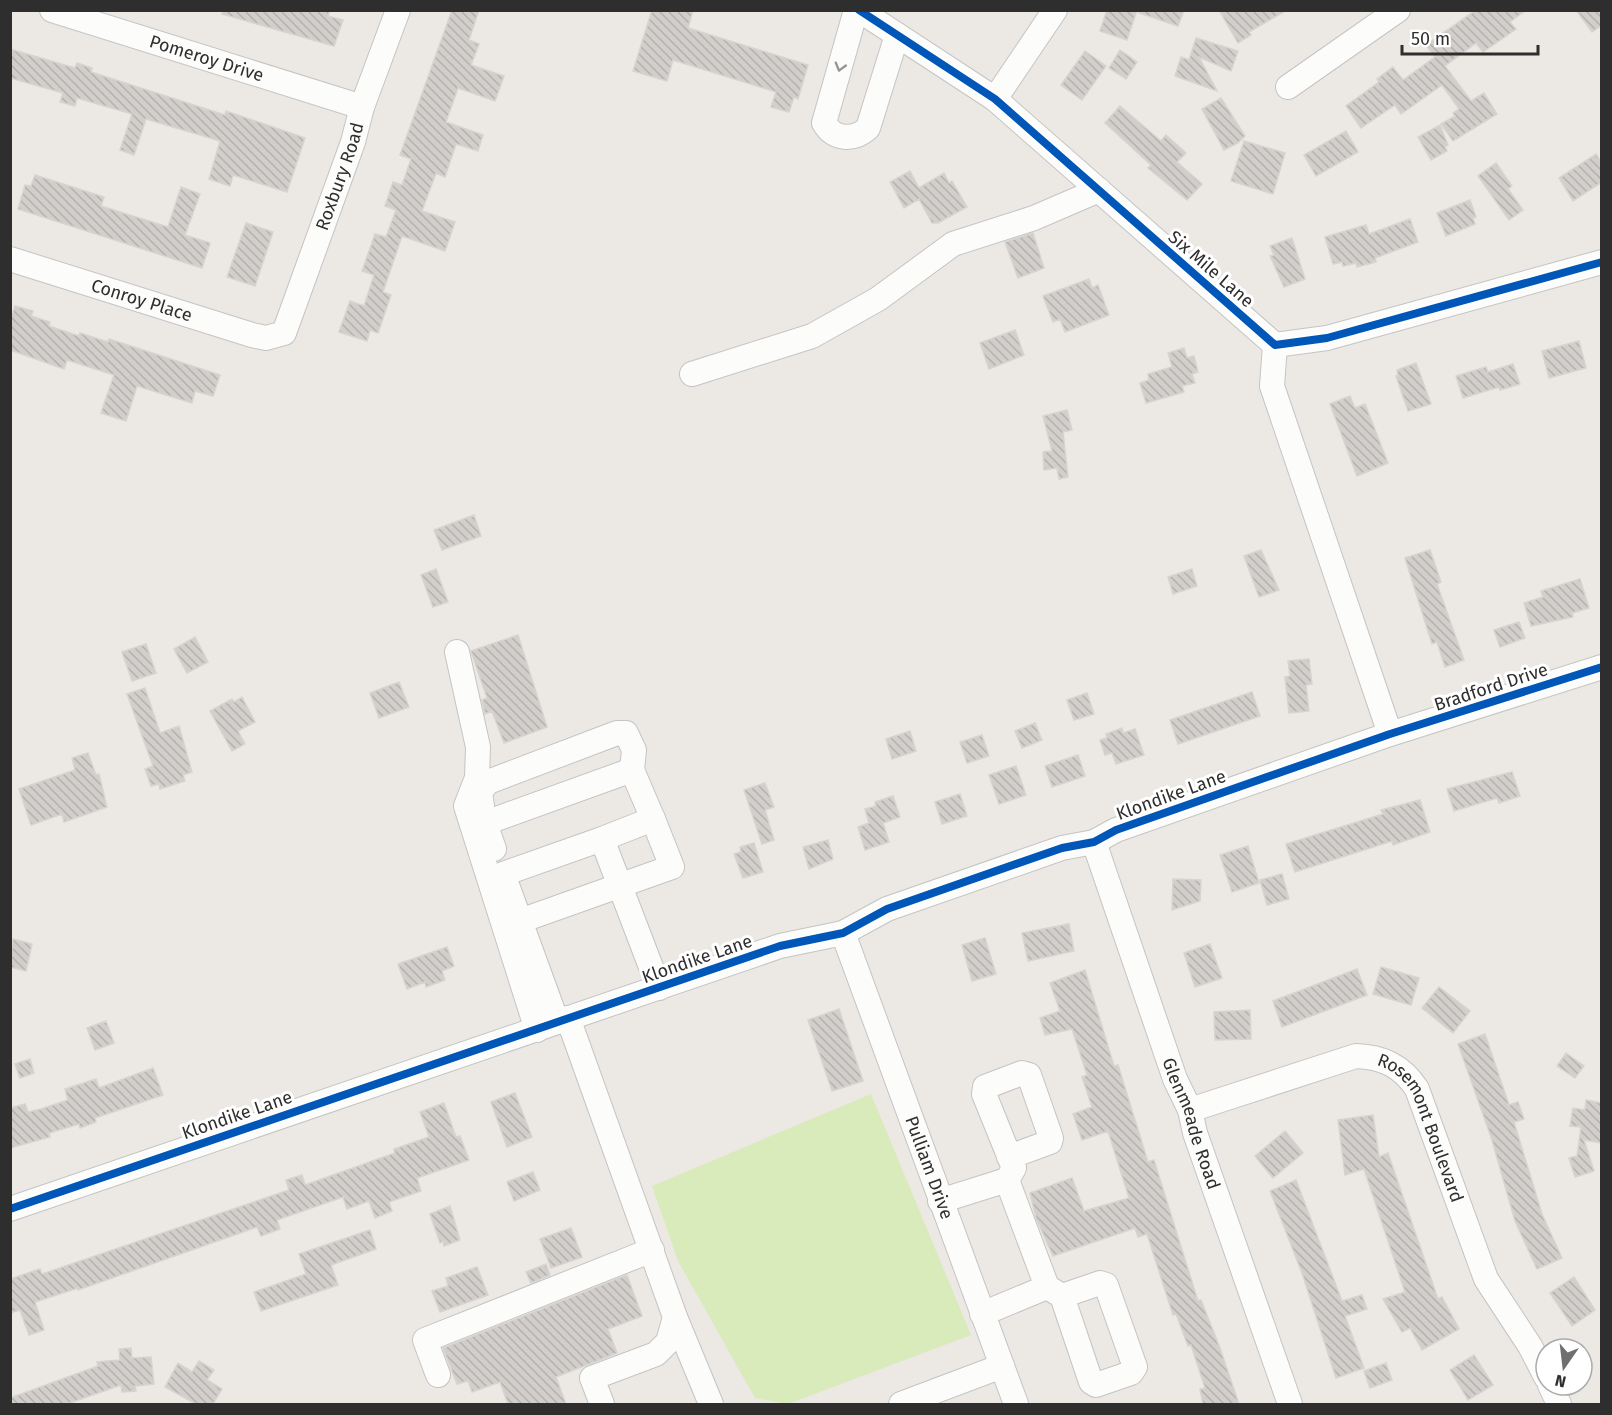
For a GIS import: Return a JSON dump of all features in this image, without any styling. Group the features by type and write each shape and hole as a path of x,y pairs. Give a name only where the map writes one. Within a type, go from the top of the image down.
{"street":[{"name":"Pomeroy Drive","path":"52,10 362,108"},
{"name":"Roxbury Road","path":"274,337 284,333 290,323 353,142 362,108 398,10"},
{"name":"Six Mile Lane","path":"858,10 995,99 1275,345"},
{"path":"858,10 824,123 836,135 855,137 868,128 897,35"},
{"path":"995,99 1055,10"},
{"path":"1288,87 1398,10"},
{"path":"692,374 812,336 878,299 953,244 1034,218 1099,190"},
{"name":"Conroy Place","path":"10,259 252,335 274,337"},
{"path":"1390,734 1272,386 1275,345 1327,338 1602,262"},
{"path":"457,652 471,704 478,747 477,778 466,806 554,1023 652,1250 675,1317 711,1404"},
{"name":"Bradford Drive","path":"1390,734 1602,667"},
{"path":"520,921 621,888 672,867 632,770 634,750 626,733 617,733 488,782 480,792 485,823 554,1023"},
{"name":"Klondike Lane","path":"10,1209 780,946 791,946 843,933 887,909 1062,848 1094,842 1116,830 1390,734"},
{"path":"485,823 632,770"},
{"path":"503,874 653,819"},
{"path":"602,839 659,988"},
{"name":"Glenmeade Road","path":"1094,842 1175,1079 1190,1110 1195,1133 1290,1404"},
{"name":"Pulliam Drive","path":"843,933 1016,1404"},
{"name":"Rosemont Boulevard","path":"1190,1110 1356,1056 1371,1056 1390,1062 1401,1069 1417,1089 1486,1279 1534,1354"},
{"path":"940,1202 1008,1168 1054,1291 982,1314"},
{"path":"438,1375 425,1340 652,1250"},
{"path":"602,1404 592,1378 656,1354 668,1342 675,1317"},
{"path":"901,1404 1002,1366"}],"green space":[{"path":"871,1094 971,1335 788,1404 755,1398 678,1261 652,1186"}],"building":[{"path":"223,10 330,10 328,16 343,20 334,46 222,14"},
{"path":"452,10 479,10 469,40 479,44 471,65 504,76 495,101 458,88 446,122 483,135 478,151 456,144 445,177 436,173 422,211 455,222 445,251 402,236 383,292 391,295 378,333 370,330 367,341 339,332 350,301 364,306 374,275 362,271 375,234 386,237 396,210 385,206 393,182 402,185 411,159 400,155"},
{"path":"652,10 693,10 688,28 808,65 798,99 794,97 789,112 771,107 776,92 673,60 667,81 633,71"},
{"path":"1107,10 1137,10 1127,40 1100,31"},
{"path":"1139,10 1184,10 1178,26 1139,13"},
{"path":"1219,10 1287,10 1249,32 1251,35 1238,43"},
{"path":"1476,10 1526,10 1510,22 1516,29 1483,52 1476,43 1445,66 1471,101 1484,93 1497,114 1453,141 1441,124 1455,116 1453,113 1459,109 1442,85 1401,114 1395,105 1361,128 1346,106 1379,82 1377,79 1393,67 1403,80 1435,57 1426,45"},
{"path":"1576,10 1602,10 1602,25 1592,32"},
{"path":"1196,38 1238,51 1231,71 1199,57 1217,91 1175,76 1181,57 1189,60"},
{"path":"10,49 75,68 77,63 92,68 91,72 225,115 226,111 305,138 287,192 233,175 230,186 209,179 220,141 146,119 134,155 120,150 132,114 77,98 75,106 60,102 63,93 10,78"},
{"path":"1120,50 1137,62 1126,79 1109,68"},
{"path":"1085,51 1106,66 1082,100 1061,85"},
{"path":"1221,98 1245,136 1238,143 1224,150 1202,109"},
{"path":"1120,106 1161,141 1166,135 1186,153 1177,162 1202,184 1187,200 1148,168 1151,165 1105,123"},
{"path":"1440,125 1448,145 1445,147 1447,151 1431,160 1418,137"},
{"path":"1346,131 1358,152 1316,176 1304,155"},
{"path":"1244,141 1285,153 1273,194 1231,181"},
{"path":"1596,154 1602,164 1602,182 1573,201 1559,178"},
{"path":"1496,163 1512,186 1508,189 1523,210 1509,220 1478,176"},
{"path":"910,171 919,188 944,173 949,183 952,181 967,207 938,223 932,223 919,199 904,208 890,182"},
{"path":"35,175 104,197 101,206 168,227 181,187 200,194 185,235 210,243 202,268 18,209 25,185 31,186"},
{"path":"1470,200 1476,217 1473,218 1475,224 1446,236 1437,213"},
{"path":"1410,219 1418,242 1375,258 1376,262 1357,267 1356,263 1343,266 1342,262 1333,264 1325,237 1366,225 1369,234"},
{"path":"246,223 273,232 255,286 227,277"},
{"path":"1033,233 1044,268 1018,278 1005,242"},
{"path":"1292,238 1305,279 1284,287 1270,256 1274,255 1270,246"},
{"path":"1089,279 1092,288 1098,285 1109,315 1065,332 1060,319 1053,322 1043,296"},
{"path":"15,306 33,311 31,316 50,322 49,326 79,336 80,333 108,342 109,339 220,375 213,396 195,391 192,403 137,386 126,421 101,413 114,375 67,360 64,369 10,350 10,321"},
{"path":"1015,330 1024,355 989,369 980,343"},
{"path":"1579,341 1586,368 1549,378 1542,351"},
{"path":"1184,348 1187,358 1194,356 1198,372 1192,374 1195,383 1182,386 1184,392 1146,403 1140,383 1149,380 1148,374 1172,367 1168,353"},
{"path":"1416,363 1431,404 1408,411 1396,376 1398,375 1397,370"},
{"path":"1513,364 1520,384 1500,390 1499,387 1463,398 1456,376 1486,367 1488,372"},
{"path":"1350,396 1355,408 1365,404 1388,463 1357,476 1330,404"},
{"path":"1067,410 1072,430 1063,432 1068,477 1059,479 1057,468 1044,470 1043,452 1052,451 1043,416"},
{"path":"474,515 481,536 442,550 434,530"},
{"path":"1261,550 1279,590 1259,597 1244,556"},
{"path":"1430,550 1441,582 1437,584 1464,660 1445,667 1437,642 1432,644 1405,558"},
{"path":"436,569 448,602 433,607 421,575"},
{"path":"1192,569 1197,586 1173,594 1168,577"},
{"path":"1580,579 1589,608 1572,613 1573,617 1531,626 1524,603 1543,597 1541,591"},
{"path":"1519,622 1525,638 1500,647 1494,630"},
{"path":"518,635 547,727 504,743 492,711 485,714 482,700 487,698 471,651"},
{"path":"195,637 208,662 187,673 174,649"},
{"path":"146,644 156,673 132,681 122,652"},
{"path":"1309,659 1312,684 1306,685 1309,711 1289,713 1285,677 1290,676 1288,661"},
{"path":"399,682 409,707 379,718 370,693"},
{"path":"145,688 160,733 179,726 192,772 183,775 185,781 160,789 159,784 151,786 145,769 153,766 127,694"},
{"path":"1252,692 1260,716 1178,744 1170,720"},
{"path":"1087,693 1094,714 1074,720 1067,700"},
{"path":"242,697 255,722 238,731 245,744 232,751 210,711 232,699 234,702"},
{"path":"1035,723 1042,740 1022,748 1015,731"},
{"path":"1122,728 1123,733 1135,729 1144,755 1116,764 1112,753 1105,755 1100,740 1107,738 1106,734"},
{"path":"910,731 916,751 892,759 886,739"},
{"path":"982,735 989,756 967,763 960,742"},
{"path":"88,753 96,775 99,774 107,807 64,822 62,814 31,825 19,789 75,770 72,758"},
{"path":"1078,755 1085,776 1052,787 1045,766"},
{"path":"1016,766 1026,795 999,804 989,775"},
{"path":"1512,772 1520,796 1499,803 1497,798 1454,811 1447,789"},
{"path":"765,783 774,807 765,810 774,840 762,844 744,790"},
{"path":"960,794 967,816 942,824 935,802"},
{"path":"893,796 900,817 883,823 889,842 865,850 858,827 869,823 865,809 876,806 875,802"},
{"path":"1420,800 1430,832 1393,845 1392,841 1295,872 1286,844 1383,814 1381,810"},
{"path":"828,840 833,859 809,869 803,847"},
{"path":"754,843 763,872 743,878 734,854 741,852 740,847"},
{"path":"1248,846 1259,883 1232,892 1220,855"},
{"path":"1282,874 1289,899 1267,905 1260,880"},
{"path":"1173,879 1201,880 1200,901 1172,910"},
{"path":"1069,924 1074,951 1028,961 1022,933"},
{"path":"985,938 996,974 972,981 962,945"},
{"path":"13,939 32,944 26,971 10,967"},
{"path":"1210,944 1222,978 1195,987 1184,953"},
{"path":"447,947 454,966 442,971 445,980 426,987 425,982 407,989 398,964"},
{"path":"1381,967 1419,978 1411,1005 1373,994"},
{"path":"1357,969 1367,995 1282,1027 1273,1001"},
{"path":"1085,970 1114,1066 1118,1065 1148,1162 1154,1160 1198,1301 1201,1300 1239,1404 1203,1404 1200,1389 1205,1388 1191,1345 1188,1346 1176,1314 1173,1315 1147,1234 1138,1237 1135,1228 1053,1256 1036,1218 1030,1193 1072,1178 1084,1211 1129,1198 1108,1131 1082,1140 1073,1114 1092,1107 1082,1077 1087,1075 1072,1029 1045,1035 1040,1018 1060,1011 1050,983"},
{"path":"1439,987 1470,1011 1453,1033 1422,1008"},
{"path":"839,1009 863,1081 832,1091 808,1020"},
{"path":"1250,1010 1251,1039 1215,1040 1214,1012"},
{"path":"106,1021 114,1043 95,1050 87,1028"},
{"path":"1485,1034 1509,1105 1518,1102 1524,1119 1514,1122 1542,1214 1562,1258 1537,1269 1515,1221 1491,1137 1458,1044"},
{"path":"1566,1053 1584,1066 1575,1078 1557,1066"},
{"path":"30,1059 34,1073 20,1078 15,1064"},
{"path":"153,1068 163,1095 95,1118 96,1122 80,1128 79,1124 49,1133 50,1137 10,1148 10,1108 25,1104 28,1112 41,1109 68,1100 65,1089 96,1079 99,1088"},
{"path":"515,1093 532,1137 507,1147 491,1102"},
{"path":"1586,1100 1602,1103 1602,1143 1584,1140 1594,1171 1575,1177 1569,1158 1577,1156 1581,1127 1570,1126 1573,1108 1585,1110"},
{"path":"444,1103 456,1137 460,1136 469,1160 417,1178 421,1191 389,1202 392,1211 375,1218 369,1201 347,1209 343,1197 277,1220 280,1229 261,1236 257,1227 78,1290 78,1288 35,1302 44,1330 29,1335 20,1310 10,1313 10,1279 40,1269 42,1274 289,1190 286,1180 302,1175 305,1185 395,1153 394,1149 429,1137 420,1112"},
{"path":"1373,1115 1379,1157 1388,1153 1438,1299 1442,1297 1459,1329 1422,1350 1410,1328 1402,1332 1383,1299 1405,1292 1364,1169 1345,1175 1338,1120"},
{"path":"1285,1131 1303,1153 1273,1178 1255,1156"},
{"path":"533,1172 540,1190 514,1201 507,1182"},
{"path":"1296,1180 1342,1301 1362,1295 1367,1309 1345,1316 1364,1368 1336,1378 1302,1273 1270,1191"},
{"path":"450,1206 460,1240 444,1246 443,1241 440,1243 430,1214"},
{"path":"571,1228 582,1257 551,1268 540,1239"},
{"path":"370,1230 376,1249 331,1265 338,1285 261,1311 254,1292 306,1274 299,1254"},
{"path":"546,1264 550,1275 531,1283 526,1272"},
{"path":"477,1267 488,1295 440,1312 432,1291 448,1286 446,1278"},
{"path":"627,1275 642,1316 608,1329 617,1353 556,1377 566,1404 508,1404 500,1382 472,1392 468,1381 457,1384 443,1348"},
{"path":"1574,1277 1595,1310 1572,1326 1550,1293"},
{"path":"131,1348 132,1358 151,1357 154,1384 135,1386 136,1391 122,1392 121,1385 67,1404 10,1404 10,1398 98,1366 97,1362 120,1360 119,1349"},
{"path":"1474,1355 1493,1385 1468,1400 1450,1370"},
{"path":"199,1361 214,1370 207,1380 222,1389 213,1404 196,1404 165,1387 178,1363 192,1372"},
{"path":"1386,1363 1392,1380 1370,1388 1364,1371"}],"cycle path":[{"path":"859,10 995,99 1275,345 1327,338 1602,262"},
{"path":"10,1209 780,946 843,933 887,909 1062,848 1094,842 1116,830 1390,734 1602,667"}]}
